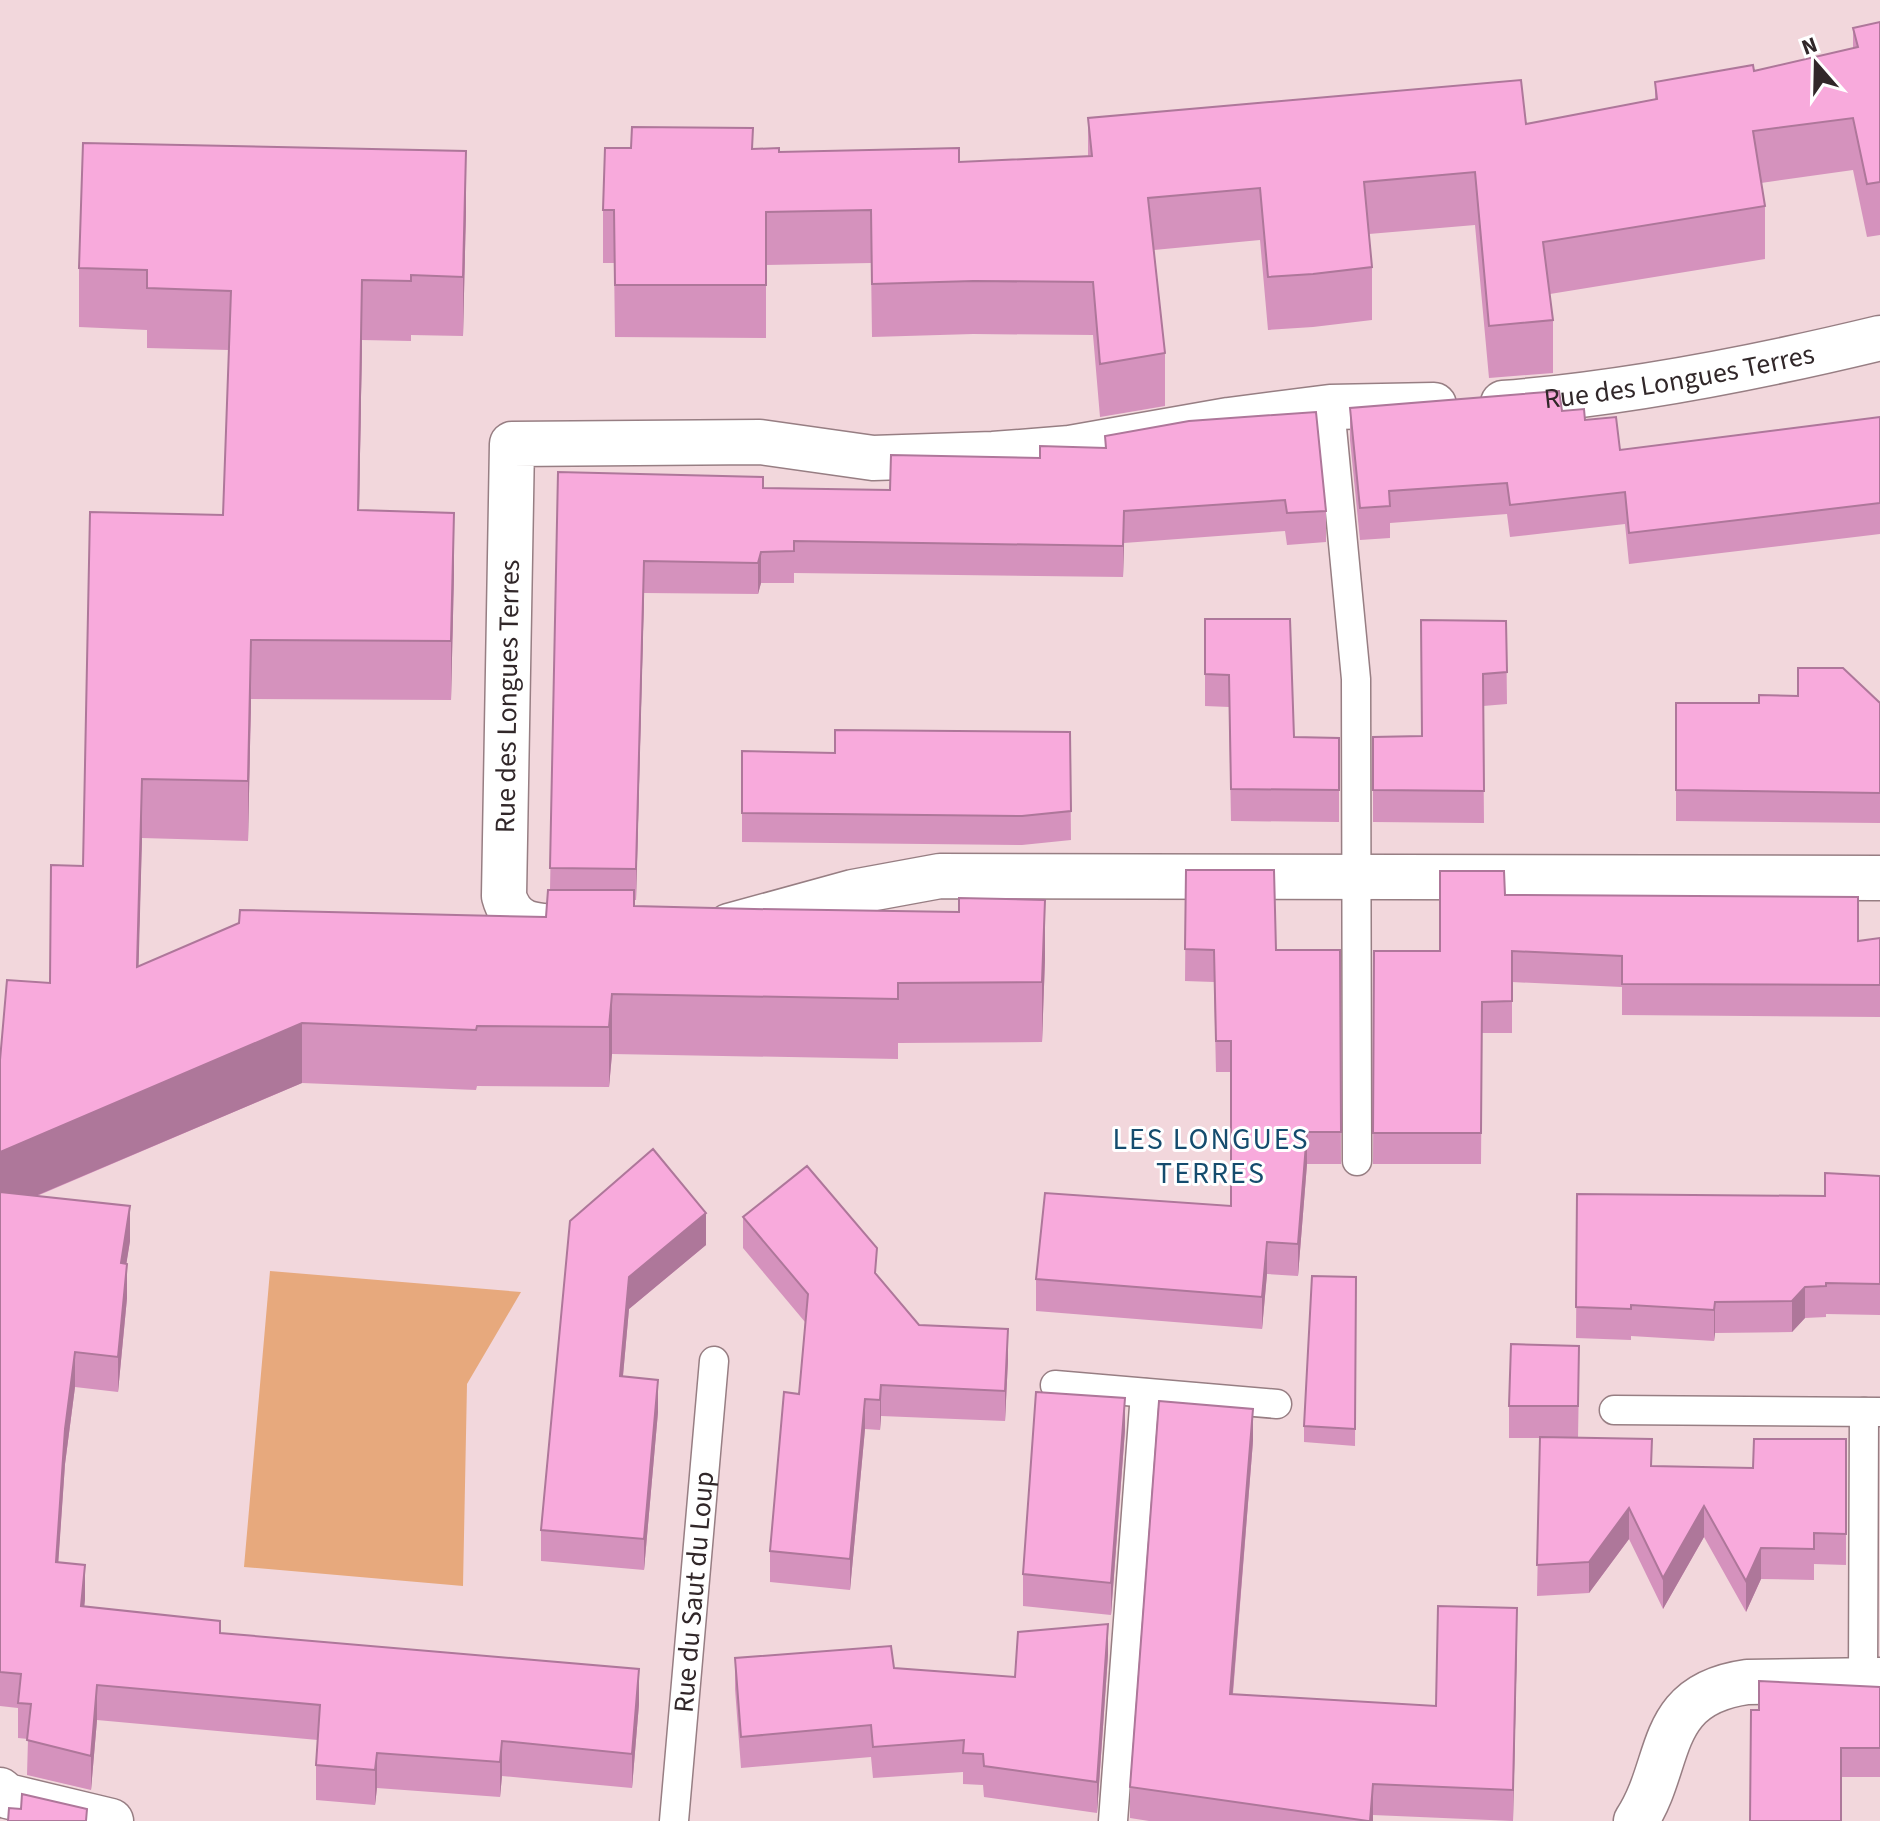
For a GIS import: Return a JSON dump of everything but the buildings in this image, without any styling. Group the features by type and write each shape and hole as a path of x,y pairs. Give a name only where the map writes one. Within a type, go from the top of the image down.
{"street":[{"name":"Rue des Longues Terres","path":"618,927 526,924 516,920 507,909 504,896 512,444 760,442 873,458 993,454 1070,448 1229,420 1330,407 1505,403 1606,392 1797,358 1880,338"},
{"path":"693,927 732,926 853,892 940,876 1880,878"},
{"path":"1636,1821 1664,1745 1678,1720 1708,1694 1726,1685 1747,1682 1871,1680"},
{"path":"0,1790 7,1796 111,1821"}],"lane":[{"path":"1330,407 1356,679 1357,1161"},
{"name":"Rue du Saut du Loup","path":"674,1821 714,1361"},
{"path":"1055,1385 1277,1404"},
{"path":"1113,1821 1145,1393"},
{"path":"1614,1410 1872,1412 1871,1680"}],"shaded area":[{"path":"270,1271 521,1292 467,1384 463,1586 244,1567"}],"district":[{"name":"LES LONGUES TERRES","path":"1211,1156"}]}
